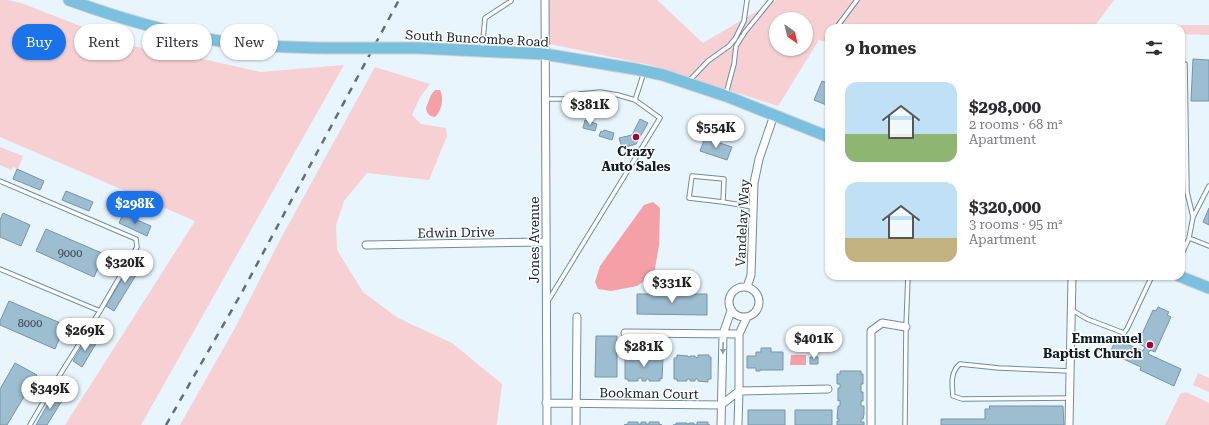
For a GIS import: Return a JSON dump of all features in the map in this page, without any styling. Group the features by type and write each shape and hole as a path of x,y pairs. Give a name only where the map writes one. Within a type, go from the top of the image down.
{"main road":[{"name":"South Buncombe Road","path":"69,0 140,23 207,39 240,44 326,48 418,48 544,54 644,71 687,82 825,135"},
{"path":"1185,278 1209,288"}],"street":[{"name":"Jones Avenue","path":"545,0 544,54 547,425"},
{"name":"Vandelay Way","path":"746,287 751,275 754,183 759,159 774,115"},
{"name":"Edwin Drive","path":"366,245 545,242"},
{"path":"1070,425 1072,280"},
{"path":"746,287 755,292 758,297 758,307 752,315 747,317 738,316 731,311 728,301 732,291 736,288 746,287"},
{"path":"721,425 724,334 731,311"},
{"path":"576,425 577,317"},
{"path":"738,425 739,334 747,317"},
{"path":"871,425 871,331 882,323 906,327"},
{"path":"625,333 739,334"},
{"path":"721,405 739,390 828,389"},
{"name":"Bookman Court","path":"546,403 721,405"}],"lane":[{"path":"482,51 485,18 511,0"},
{"path":"726,96 734,64 737,40 744,21 747,0"},
{"path":"687,82 708,61 737,40 771,0"},
{"path":"839,24 857,0"},
{"path":"1185,64 1187,192 1193,217"},
{"path":"635,100 644,71"},
{"path":"545,98 568,99 580,94 600,92 618,95 635,100 660,118 546,304"},
{"path":"723,202 724,179 692,176 689,198 753,207"},
{"path":"0,181 136,240 137,247 100,311 30,425"},
{"path":"1185,247 1189,238 1193,217 1209,186"},
{"path":"1189,238 1209,246"},
{"path":"0,269 100,311"},
{"path":"906,425 906,327 908,280"},
{"path":"1071,309 1087,319 1124,333 1150,280"},
{"path":"1070,371 999,368 960,364 955,368 952,381 953,396 962,399 1070,398"}],"shaded area":[{"path":"0,0 21,3 75,24 74,24 74,60 134,60 134,46 142,48 142,60 207,60 261,72 344,65 141,425 65,425 195,221 0,137"},
{"path":"548,0 657,0 703,43 776,0 1114,0 1096,24 825,24 825,42 819,40 813,50 813,12 769,12 769,56 809,56 778,106 650,65 550,44"},
{"path":"1185,25 1209,25 1209,35 1185,34"},
{"path":"375,67 430,84 420,97 412,115 421,124 446,128 447,136 429,180 367,173 344,201 336,225 337,250 363,292 398,318 452,343 502,384 497,424 180,425 235,328 280,240"},
{"path":"435,90 440,90 442,100 441,108 435,117 431,116 427,112 426,108 431,95"},
{"path":"0,147 23,156 18,169 13,167 11,170 0,165"},
{"path":"653,202 660,208 659,245 654,274 637,286 611,291 598,289 595,282 600,266 644,205"},
{"path":"791,355 806,355 806,365 790,365"},
{"path":"1198,373 1209,378 1209,392 1193,385"},
{"path":"1186,392 1209,403 1209,425 1165,425 1180,394"}],"building":[{"path":"1193,59 1209,60 1209,101 1191,101"},
{"path":"822,81 825,82 825,104 814,100"},
{"path":"640,119 648,123 636,144 622,148 619,138 632,135"},
{"path":"585,120 597,124 595,131 583,128"},
{"path":"604,130 614,133 612,140 599,136 601,131 603,132"},
{"path":"705,138 732,147 727,160 700,151"},
{"path":"17,169 44,181 40,190 13,179"},
{"path":"66,191 93,202 89,211 62,200"},
{"path":"1209,208 1209,225 1203,222"},
{"path":"3,213 30,225 21,246 0,237 0,220"},
{"path":"123,214 151,226 147,236 119,223"},
{"path":"46,229 104,254 94,277 36,251"},
{"path":"135,257 144,262 114,311 106,306"},
{"path":"637,294 707,294 707,315 637,314"},
{"path":"9,301 65,325 55,349 0,325 0,321"},
{"name":"Emmanuel Baptist Church","path":"1158,307 1169,312 1167,315 1171,317 1155,352 1150,350 1148,354 1181,369 1174,386 1140,370 1141,367 1110,353 1116,339 1143,351 1145,347 1138,343 1153,310 1156,311"},
{"path":"596,336 617,336 617,377 595,377"},
{"path":"88,337 97,342 82,367 73,361"},
{"path":"761,348 771,348 771,352 783,352 783,370 756,371 756,368 747,368 747,356 756,356 756,352 761,352"},
{"path":"629,355 639,355 639,357 642,357 642,355 647,355 647,357 649,357 649,355 660,355 660,357 663,357 662,379 660,378 660,381 649,381 649,379 646,379 646,381 642,381 642,378 638,378 638,381 628,381 628,379 625,379 625,357 629,357"},
{"path":"677,355 688,357 695,356 698,358 698,355 709,355 709,357 711,357 711,379 708,379 708,382 698,381 698,379 695,379 695,381 690,381 690,379 687,379 687,381 677,381 677,379 674,379 674,358 677,358"},
{"path":"810,357 818,357 818,364 810,364"},
{"path":"15,363 37,375 7,425 0,425 0,389"},
{"path":"840,371 861,371 861,374 863,374 861,392 863,392 863,401 861,401 861,406 864,406 864,414 861,422 864,422 864,425 837,425 837,421 839,421 839,419 837,419 838,406 840,406 840,400 838,401 838,388 840,388 840,384 837,384 837,374 840,374"},
{"path":"54,393 63,399 47,425 36,425"},
{"path":"989,406 1063,406 1064,425 941,425 941,419 985,419 985,409 990,409"},
{"path":"748,410 785,410 785,425 748,425"},
{"path":"795,410 832,410 832,425 795,425"},
{"path":"628,422 638,422 638,424 641,424 641,422 646,422 646,424 649,424 649,422 659,422 659,424 662,425 624,425 628,424"},
{"path":"697,422 708,422 708,425 697,425"},
{"path":"676,423 694,423 694,425 676,425"}],"railway":[{"path":"166,425 241,294 399,0"}],"place":[{"name":"Crazy Auto Sales","path":"636,137"},
{"name":"Emmanuel Baptist Church","path":"1150,345"}]}
